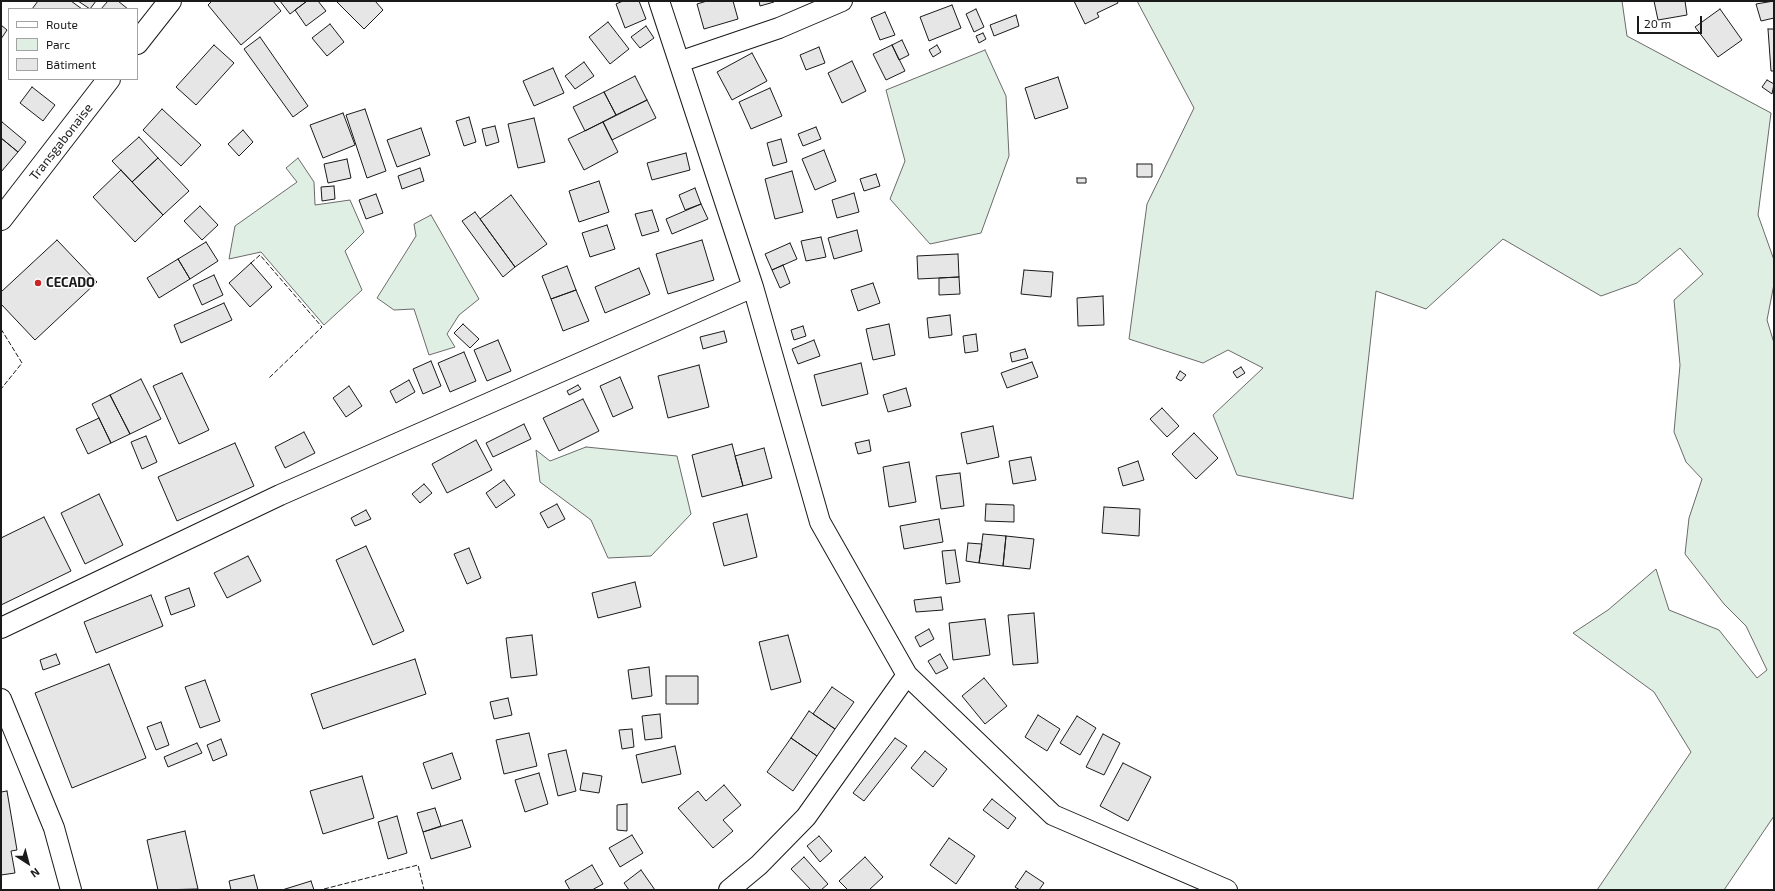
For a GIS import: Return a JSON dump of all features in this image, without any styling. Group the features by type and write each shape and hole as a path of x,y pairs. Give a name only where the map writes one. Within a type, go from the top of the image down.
{"highway":[{"path":"138,42 170,1"},
{"name":"Transgabonaise","path":"5,211 108,80"}],"street":[{"path":"659,1 753,287 820,522 907,675 1053,815 1227,890"},
{"path":"679,62 779,28 842,1"},
{"path":"1,628 280,495 753,287"},
{"path":"729,890 759,865 806,817 907,675"},
{"path":"1,699 54,828 71,890"}],"green space":[{"path":"1137,1 1622,1 1627,36 1771,113 1758,215 1774,260 1774,284 1767,320 1774,343 1774,816 1724,890 1597,890 1691,752 1654,692 1573,633 1608,610 1656,569 1669,610 1719,630 1757,678 1767,670 1746,626 1724,604 1685,554 1689,518 1702,479 1686,462 1674,432 1680,365 1674,300 1703,274 1680,248 1637,283 1601,296 1503,239 1426,309 1376,291 1353,499 1237,475 1213,415 1263,368 1228,350 1203,363 1129,339 1147,204 1194,108"},
{"path":"985,50 1006,96 1009,156 981,233 930,244 890,199 905,161 886,90"},
{"path":"298,158 314,182 315,205 350,200 364,232 345,251 362,290 324,325 261,252 229,259 235,226 297,182 286,168"},
{"path":"431,215 479,299 459,315 447,334 455,347 429,355 414,309 394,310 377,298 416,236 414,224"},
{"path":"586,447 677,456 691,514 651,556 608,558 591,520 540,482 536,450 550,461"}],"building":[{"path":"38,1 71,1 81,8 33,8"},
{"path":"78,1 96,1 91,8"},
{"path":"108,1 118,1 127,8 102,8"},
{"path":"212,1 273,1 281,11 241,45 208,5"},
{"path":"280,1 307,1 290,14"},
{"path":"307,1 318,1 326,11 306,26 295,10"},
{"path":"336,1 375,1 383,10 364,29"},
{"path":"623,1 639,1 646,19 625,28 616,4"},
{"path":"707,1 733,1 738,19 704,29 697,4"},
{"path":"759,1 773,1 774,2 760,6"},
{"path":"1074,1 1117,1 1118,3 1097,13 1099,17 1085,24"},
{"path":"1654,1 1685,1 1687,15 1658,20"},
{"path":"1774,1 1774,18 1761,21 1756,4"},
{"path":"952,5 961,28 929,41 920,17"},
{"path":"976,9 984,27 974,32 966,14"},
{"path":"1720,9 1742,40 1718,57 1695,27"},
{"path":"885,12 895,35 880,40 871,18"},
{"path":"1016,15 1019,26 994,36 990,25"},
{"path":"608,22 629,49 610,64 589,37"},
{"path":"330,24 344,42 327,56 312,38"},
{"path":"1,25 7,30 1,39"},
{"path":"646,26 654,38 640,48 631,37"},
{"path":"1768,29 1774,29 1774,71 1771,71"},
{"path":"983,33 986,39 979,43 976,36"},
{"path":"260,37 308,106 293,117 244,49"},
{"path":"902,40 909,55 899,60 892,45"},
{"path":"214,45 234,63 196,105 176,87"},
{"path":"892,45 905,71 886,80 873,54"},
{"path":"937,45 941,52 933,57 929,50"},
{"path":"819,47 825,63 806,70 800,55"},
{"path":"752,53 767,81 732,100 717,72"},
{"path":"852,61 866,91 842,103 828,73"},
{"path":"584,62 594,76 575,89 565,76"},
{"path":"553,68 564,93 534,106 523,81"},
{"path":"635,76 647,100 616,115 604,92"},
{"path":"1058,77 1068,108 1035,119 1025,88"},
{"path":"1767,80 1774,84 1772,94 1762,87"},
{"path":"32,87 55,105 43,121 20,103"},
{"path":"770,88 782,116 751,129 739,102"},
{"path":"604,92 616,115 585,131 573,107"},
{"path":"647,100 656,118 612,140 603,122"},
{"path":"162,109 201,145 181,166 143,130"},
{"path":"365,109 386,171 367,178 346,115"},
{"path":"343,113 355,145 323,158 310,125"},
{"path":"469,117 476,142 464,146 456,121"},
{"path":"534,118 545,162 518,168 508,124"},
{"path":"2,122 26,142 18,152 1,138"},
{"path":"603,122 618,152 584,170 568,139"},
{"path":"495,126 499,142 486,146 482,129"},
{"path":"816,127 821,139 803,146 798,134"},
{"path":"421,128 430,155 397,167 387,140"},
{"path":"243,130 253,142 239,156 228,144"},
{"path":"139,137 158,158 132,182 112,161"},
{"path":"1,138 18,152 1,172"},
{"path":"781,139 787,162 773,166 767,143"},
{"path":"824,150 836,181 815,190 802,159"},
{"path":"686,153 690,170 652,180 647,163"},
{"path":"158,158 189,191 163,215 132,182"},
{"path":"347,159 351,178 328,183 324,164"},
{"path":"1137,164 1152,164 1152,177 1137,177"},
{"path":"420,168 424,181 402,189 398,176"},
{"path":"121,170 163,215 135,242 93,197"},
{"path":"792,171 803,212 775,219 765,179"},
{"path":"876,174 880,186 864,191 860,179"},
{"path":"1077,178 1086,178 1086,183 1077,183"},
{"path":"599,181 609,212 579,222 569,191"},
{"path":"334,186 335,199 322,201 321,187"},
{"path":"695,188 701,204 685,210 679,195"},
{"path":"854,193 859,212 837,218 832,200"},
{"path":"376,194 383,213 366,219 359,200"},
{"path":"511,195 547,244 515,267 480,219"},
{"path":"701,204 708,219 672,234 666,219"},
{"path":"200,206 218,225 202,240 184,221"},
{"path":"652,210 659,231 642,236 635,214"},
{"path":"475,212 515,267 503,277 462,221"},
{"path":"607,225 615,249 590,257 582,233"},
{"path":"857,230 862,251 834,259 828,238"},
{"path":"821,237 826,257 806,261 801,241"},
{"path":"57,240 97,282 35,340 1,304 1,292"},
{"path":"702,240 714,280 668,294 656,254"},
{"path":"206,242 218,261 190,279 178,259"},
{"path":"790,243 797,259 772,270 765,254"},
{"path":"958,254 959,277 918,279 917,256"},
{"path":"178,259 190,279 159,298 147,278"},
{"path":"251,263 272,287 250,307 229,283"},
{"path":"783,265 790,283 780,288 772,270"},
{"path":"567,266 576,290 551,299 542,276"},
{"path":"639,268 650,294 605,313 595,287"},
{"path":"1024,270 1053,272 1051,297 1021,294"},
{"path":"214,275 223,295 202,305 193,285"},
{"path":"959,277 960,294 939,295 939,278"},
{"path":"873,283 880,303 858,311 851,290"},
{"path":"576,290 589,321 563,331 551,299"},
{"path":"1103,296 1104,325 1078,326 1077,298"},
{"path":"224,303 232,320 181,343 174,325"},
{"path":"950,315 952,335 929,338 927,318"},
{"path":"463,324 479,339 470,348 454,333"},
{"path":"889,324 895,355 873,360 866,329"},
{"path":"803,326 806,336 794,340 791,330"},
{"path":"724,331 727,342 703,349 700,337"},
{"path":"976,334 978,351 965,353 963,336"},
{"path":"498,340 511,371 487,381 474,350"},
{"path":"814,340 820,356 798,364 792,349"},
{"path":"1025,349 1028,358 1012,362 1010,353"},
{"path":"464,352 476,381 450,392 438,363"},
{"path":"431,361 441,386 423,394 413,369"},
{"path":"1032,362 1038,377 1007,388 1001,373"},
{"path":"861,363 868,394 822,406 814,375"},
{"path":"699,365 709,407 668,418 658,376"},
{"path":"1241,367 1245,373 1237,378 1233,372"},
{"path":"1180,371 1186,375 1181,381 1176,378"},
{"path":"182,373 209,430 179,444 153,386"},
{"path":"620,377 633,408 613,417 600,386"},
{"path":"141,379 161,419 130,434 110,395"},
{"path":"409,380 415,392 396,403 390,391"},
{"path":"578,385 581,389 569,395 567,391"},
{"path":"349,386 362,406 346,417 333,398"},
{"path":"906,388 911,406 888,412 883,395"},
{"path":"110,395 130,434 111,443 92,404"},
{"path":"583,399 599,431 559,451 543,418"},
{"path":"1162,408 1179,426 1167,437 1150,419"},
{"path":"99,418 111,443 88,454 76,429"},
{"path":"524,424 531,439 493,457 486,443"},
{"path":"993,426 999,457 967,464 961,433"},
{"path":"304,432 315,453 285,468 275,447"},
{"path":"1194,433 1218,458 1196,479 1172,454"},
{"path":"146,436 157,462 142,469 131,442"},
{"path":"476,440 492,470 447,493 432,464"},
{"path":"869,440 871,451 858,454 855,443"},
{"path":"235,443 254,486 177,521 158,477"},
{"path":"732,444 743,486 702,497 692,455"},
{"path":"764,448 772,478 743,486 735,456"},
{"path":"1031,457 1036,480 1013,484 1009,461"},
{"path":"1138,461 1144,480 1123,486 1118,468"},
{"path":"909,462 916,502 889,507 883,467"},
{"path":"960,473 964,506 941,509 936,476"},
{"path":"504,480 515,495 496,508 486,493"},
{"path":"424,484 432,493 420,503 412,494"},
{"path":"99,494 123,545 85,564 61,513"},
{"path":"557,504 565,519 548,528 540,513"},
{"path":"986,504 1014,505 1014,522 985,521"},
{"path":"1104,507 1140,509 1139,536 1102,533"},
{"path":"366,510 371,519 355,526 351,518"},
{"path":"747,514 757,557 724,566 713,523"},
{"path":"44,517 71,571 1,605 1,538"},
{"path":"939,519 943,542 904,549 900,526"},
{"path":"983,534 1006,536 1003,566 979,563"},
{"path":"1006,536 1034,539 1030,569 1003,566"},
{"path":"968,543 982,544 979,563 966,561"},
{"path":"366,546 404,631 373,645 336,560"},
{"path":"469,548 481,578 467,584 454,554"},
{"path":"955,550 960,582 946,584 942,551"},
{"path":"248,556 261,581 227,598 214,573"},
{"path":"635,582 641,607 598,618 592,593"},
{"path":"189,588 195,606 171,615 165,597"},
{"path":"151,595 163,626 96,653 84,622"},
{"path":"941,597 943,610 916,612 914,600"},
{"path":"1034,613 1038,663 1013,665 1008,615"},
{"path":"985,619 990,655 953,660 949,623"},
{"path":"929,629 934,639 920,647 915,637"},
{"path":"532,635 537,675 511,678 506,638"},
{"path":"788,635 801,682 771,690 759,642"},
{"path":"56,654 60,664 43,670 40,660"},
{"path":"940,654 948,668 936,674 928,661"},
{"path":"415,659 426,694 323,729 311,694"},
{"path":"109,664 146,758 72,788 35,693"},
{"path":"649,667 652,696 632,699 628,670"},
{"path":"666,676 698,676 698,704 666,704"},
{"path":"984,678 1007,706 985,724 962,696"},
{"path":"205,680 220,721 200,728 185,687"},
{"path":"832,687 854,702 835,729 813,714"},
{"path":"508,698 512,715 494,719 490,702"},
{"path":"809,711 835,729 817,756 791,738"},
{"path":"660,714 662,738 645,740 642,716"},
{"path":"1038,715 1060,729 1047,751 1025,737"},
{"path":"1077,716 1096,728 1080,755 1060,743"},
{"path":"161,722 169,745 156,750 147,727"},
{"path":"632,729 634,747 622,749 619,730"},
{"path":"529,733 537,766 504,774 496,740"},
{"path":"1103,734 1120,743 1104,775 1086,767"},
{"path":"791,738 817,756 793,791 767,772"},
{"path":"895,738 907,746 864,801 853,793"},
{"path":"221,739 227,755 213,761 207,745"},
{"path":"197,743 202,753 168,767 164,757"},
{"path":"675,746 681,774 642,783 636,755"},
{"path":"566,750 576,791 558,796 548,754"},
{"path":"925,751 947,769 933,787 911,768"},
{"path":"452,753 461,779 432,789 423,763"},
{"path":"1123,763 1151,777 1128,821 1100,806"},
{"path":"539,773 548,804 525,812 515,780"},
{"path":"583,773 602,776 599,793 580,790"},
{"path":"362,776 374,818 323,834 310,791"},
{"path":"724,785 741,805 723,820 733,831 713,848 678,808 698,791 706,801"},
{"path":"7,791 17,850 11,851 15,873 1,875 1,792"},
{"path":"992,799 1016,818 1008,829 983,810"},
{"path":"627,804 627,831 617,830 617,805"},
{"path":"435,808 441,826 423,832 417,813"},
{"path":"397,816 407,853 388,859 378,822"},
{"path":"462,820 471,847 431,859 423,832"},
{"path":"185,831 198,889 158,890 147,840"},
{"path":"632,835 643,853 620,867 609,848"},
{"path":"819,836 832,851 820,862 807,846"},
{"path":"949,838 975,856 956,884 930,865"},
{"path":"804,857 828,884 821,890 811,890 791,869"},
{"path":"865,857 883,877 869,890 848,890 839,881"},
{"path":"592,865 603,884 592,890 570,890 565,881"},
{"path":"641,870 655,890 629,890 624,883"},
{"path":"1026,871 1044,883 1039,890 1020,890 1015,887"},
{"path":"254,875 258,890 231,890 229,881"},
{"path":"311,881 314,890 282,890"}],"fence":[{"path":"251,263 260,255 322,327 269,378"},
{"path":"1,329 22,363 1,389"},
{"path":"324,889 418,865 424,890"}],"place":[{"name":"CECADO","path":"38,283"}]}
